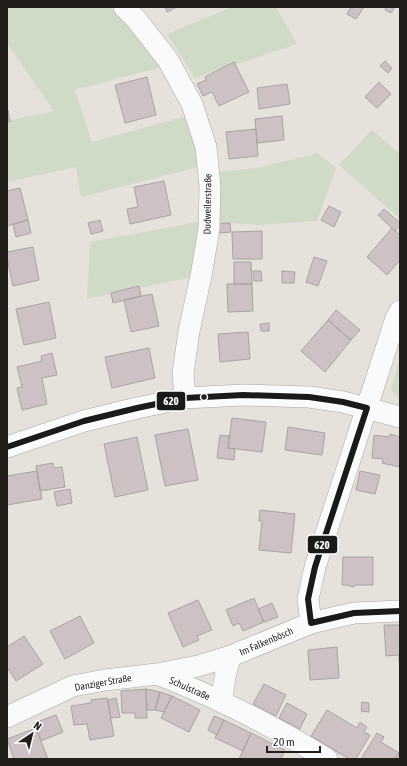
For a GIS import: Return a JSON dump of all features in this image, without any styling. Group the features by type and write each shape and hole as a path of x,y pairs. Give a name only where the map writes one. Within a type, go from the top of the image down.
{"street":[{"name":"Dudweilerstraße","path":"124,7 136,19 168,60 192,104 206,147 210,186 208,229 201,276 189,331 183,373 184,398"},
{"path":"311,622 308,599 315,567 396,318 400,311"},
{"path":"7,447 84,421 184,398 243,395 310,397 343,402 400,417"},
{"name":"Im Falkenbösch","path":"157,674 198,666 230,656 311,622 354,613 400,611"},
{"name":"Schulstraße","path":"223,703 222,688 230,656"},
{"name":"Schulstraße","path":"157,674 223,703 293,739 326,759"},
{"name":"Danziger Straße","path":"7,717 73,686 105,680 157,674"}],"green space":[{"path":"7,7 110,7 143,40 161,67 75,90 92,142 187,116 192,131 199,167 81,197 76,167 7,182 7,121 54,111 7,43"},
{"path":"232,7 276,7 297,44 195,78 167,34"},
{"path":"372,130 400,154 400,219 339,165"},
{"path":"318,153 336,168 317,221 258,225 230,223 218,224 218,172 257,168"},
{"path":"198,222 199,242 191,277 87,299 90,242"},
{"path":"400,357 400,401 391,389"}],"building":[{"path":"165,7 177,7 167,12"},
{"path":"351,7 364,7 356,19 347,14"},
{"path":"386,7 395,7 391,13 385,10"},
{"path":"385,61 392,68 388,73 380,66"},
{"path":"234,62 249,92 219,106 212,92 203,96 197,84 206,80 205,77"},
{"path":"147,77 156,115 125,123 115,85"},
{"path":"379,82 391,94 377,108 365,97"},
{"path":"287,84 290,104 259,109 257,88"},
{"path":"7,110 10,121 7,122"},
{"path":"282,116 284,140 257,143 255,119"},
{"path":"256,129 258,156 229,159 226,132"},
{"path":"164,181 171,215 130,224 127,209 138,207 134,187"},
{"path":"20,188 28,220 7,226 7,191"},
{"path":"329,206 341,212 334,227 321,220"},
{"path":"384,209 400,223 400,226 395,231 378,215"},
{"path":"28,220 31,233 16,237 13,224"},
{"path":"100,220 103,231 91,234 88,223"},
{"path":"230,223 231,232 219,233 218,224"},
{"path":"392,228 400,235 400,260 387,275 367,257"},
{"path":"262,231 262,259 233,259 232,232"},
{"path":"33,247 39,280 13,286 7,252"},
{"path":"314,257 327,261 318,286 306,282"},
{"path":"234,262 251,262 252,284 234,284"},
{"path":"253,271 261,271 262,281 254,281"},
{"path":"282,271 295,272 294,283 282,283"},
{"path":"227,284 252,284 253,311 228,312"},
{"path":"139,286 141,296 113,303 111,293"},
{"path":"152,294 159,326 131,332 124,300"},
{"path":"49,302 56,338 24,345 16,309"},
{"path":"336,310 360,330 351,340 328,320"},
{"path":"328,320 351,340 325,372 301,351"},
{"path":"269,323 269,331 261,331 260,324"},
{"path":"248,332 250,359 220,362 218,334"},
{"path":"149,348 155,378 112,388 105,357"},
{"path":"52,353 57,375 42,378 47,404 22,410 17,388 22,387 17,367 42,361 41,356"},
{"path":"232,418 266,422 262,452 228,448"},
{"path":"288,427 325,433 322,455 285,450"},
{"path":"188,429 198,480 165,486 155,435"},
{"path":"390,434 400,437 400,467 382,463 383,459 372,458 374,435 389,437"},
{"path":"220,435 229,436 228,448 235,449 234,460 217,458"},
{"path":"137,437 148,490 115,497 104,444"},
{"path":"53,463 54,468 62,467 65,487 40,491 36,466"},
{"path":"37,471 42,499 7,505 7,476"},
{"path":"360,471 380,475 375,494 356,490"},
{"path":"70,489 72,503 57,506 54,492"},
{"path":"260,510 295,514 291,553 259,550 262,521 259,521"},
{"path":"343,557 373,557 373,585 356,585 354,587 342,585"},
{"path":"254,598 264,622 243,631 239,623 233,626 226,610"},
{"path":"198,600 212,630 197,636 199,640 183,647 168,613"},
{"path":"272,603 278,617 264,622 258,609"},
{"path":"80,616 94,643 65,659 50,631"},
{"path":"384,625 400,625 400,662 399,655 386,656"},
{"path":"24,636 43,664 16,681 7,667 7,647"},
{"path":"337,647 339,678 310,680 308,650"},
{"path":"264,684 286,695 276,716 253,704"},
{"path":"146,689 147,718 135,718 135,713 122,713 121,691"},
{"path":"146,689 160,692 155,710 147,710"},
{"path":"160,692 172,696 164,712 155,710"},
{"path":"172,696 200,710 189,732 161,718"},
{"path":"107,698 114,736 90,740 87,724 74,725 71,706 91,703 91,700"},
{"path":"116,698 120,717 111,718 108,700"},
{"path":"362,702 369,703 369,712 361,711"},
{"path":"287,703 307,714 300,729 279,718"},
{"path":"327,710 357,728 360,722 367,727 364,732 370,735 356,759 349,759 311,736"},
{"path":"56,715 63,732 41,741 34,723"},
{"path":"214,716 224,720 217,735 208,730"},
{"path":"224,720 251,733 243,751 215,738"},
{"path":"36,728 48,759 14,759 7,739"},
{"path":"251,733 285,750 281,759 239,759"},
{"path":"377,733 384,737 381,742 399,753 395,759 361,759"},
{"path":"399,753 400,759 395,759"}],"transit line":[{"name":"620","path":"7,447 84,421 185,398 243,395 309,397 343,402 367,408 315,567 308,599 311,623 354,613 400,611"}]}
